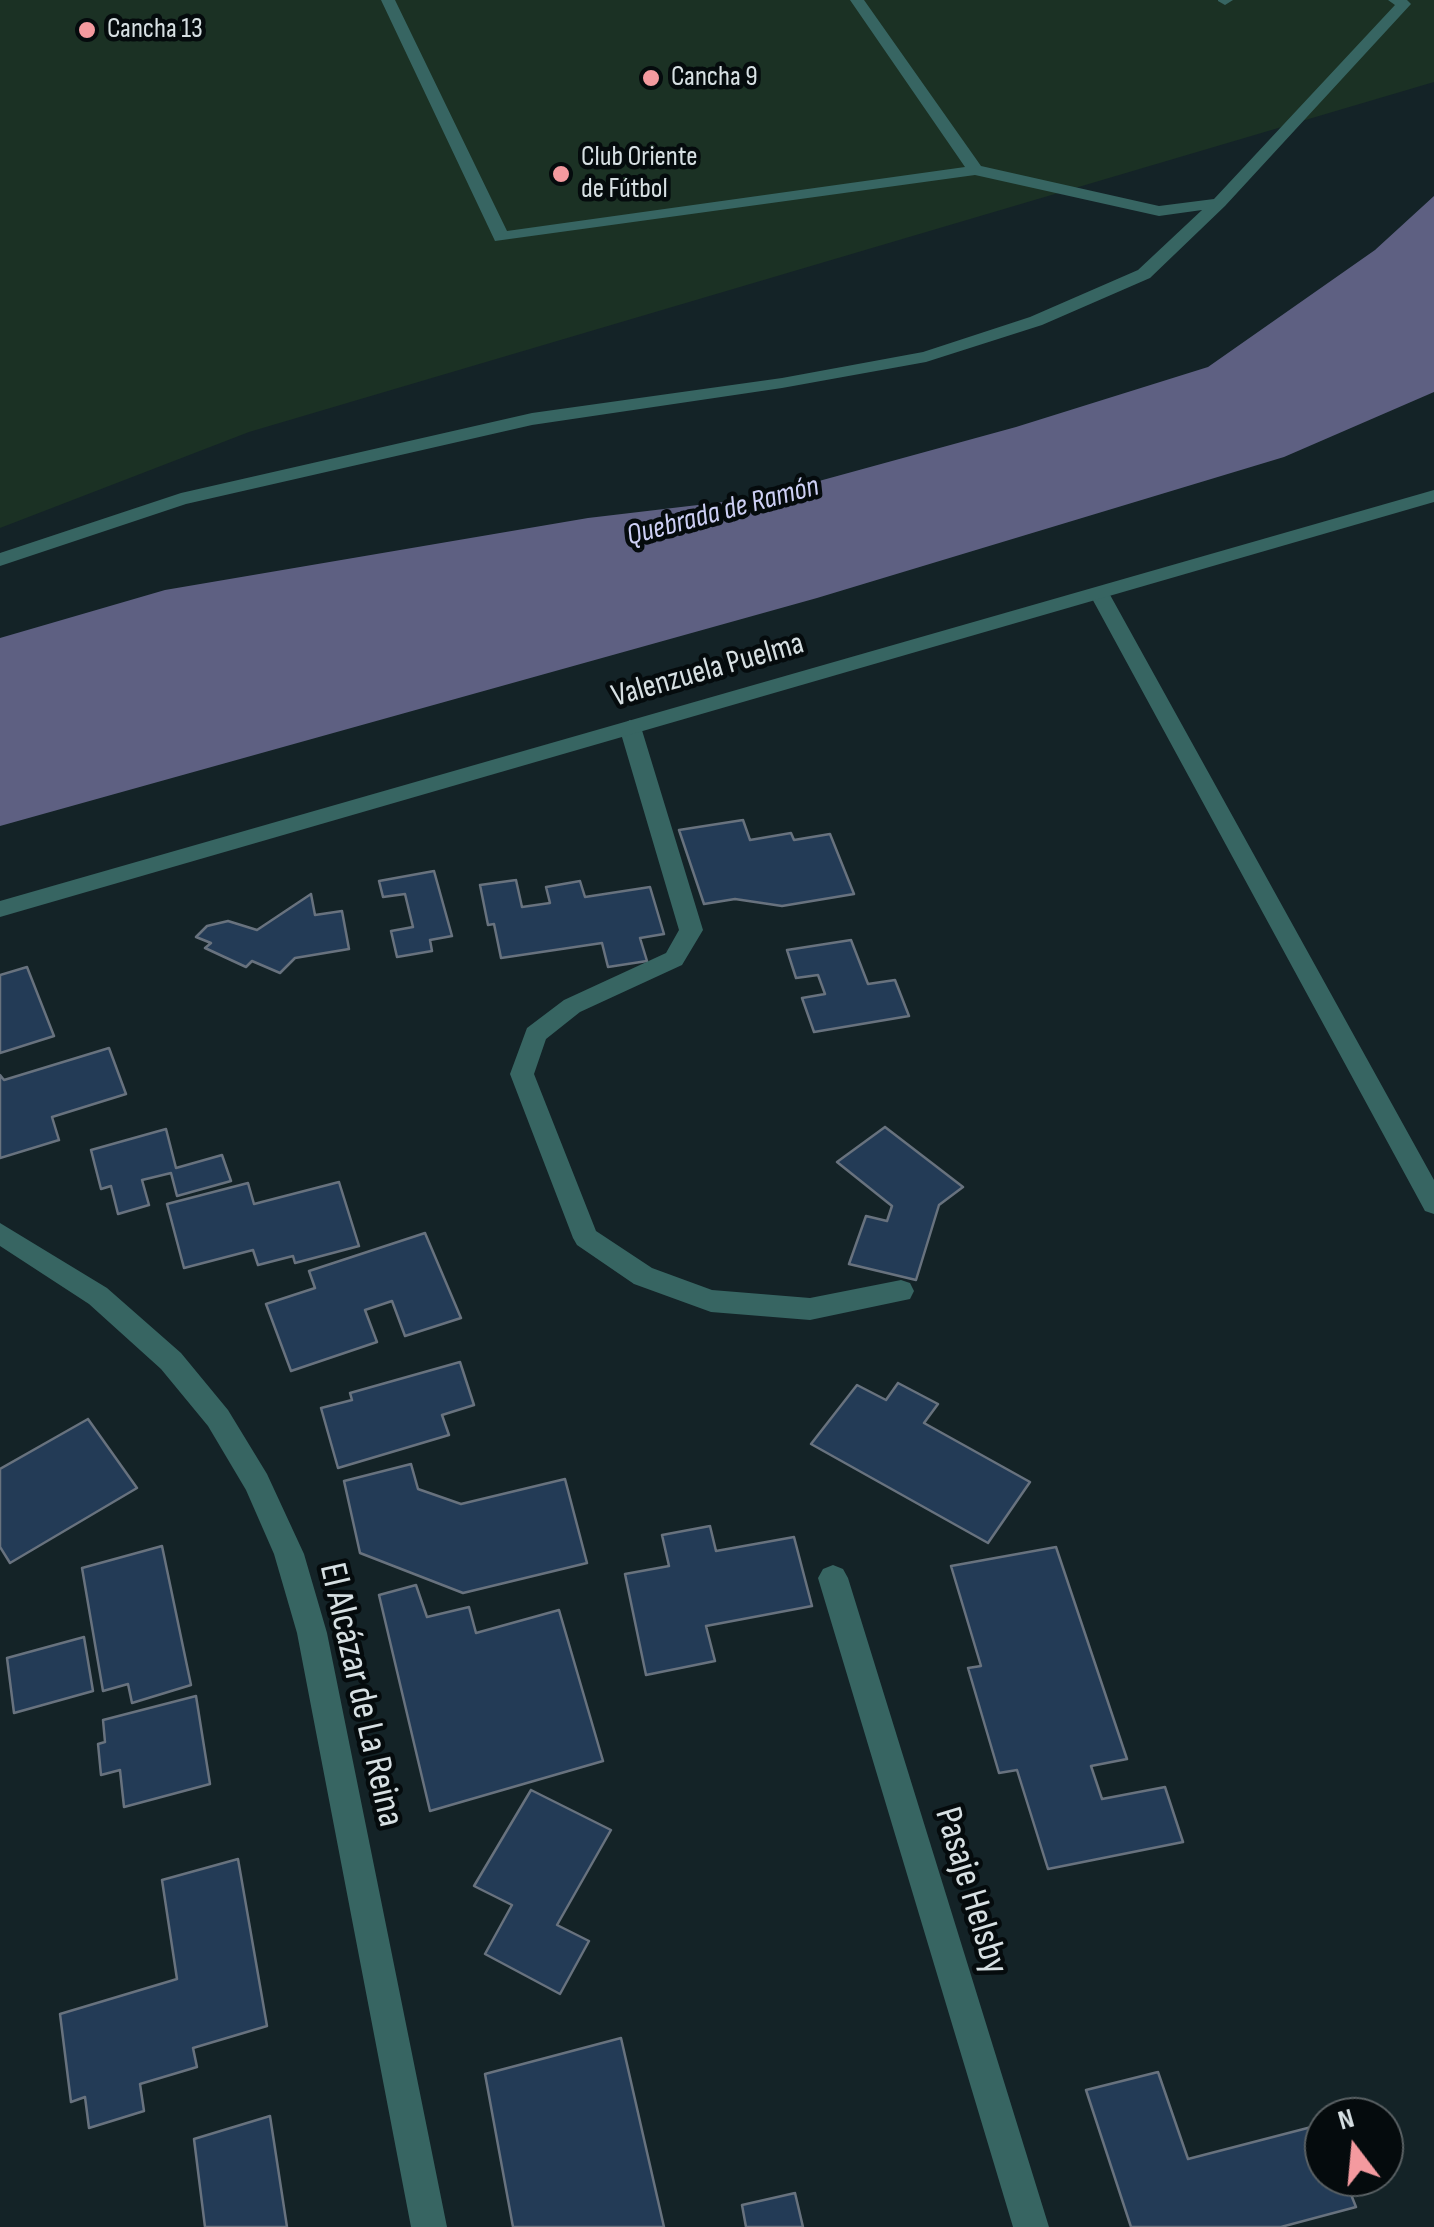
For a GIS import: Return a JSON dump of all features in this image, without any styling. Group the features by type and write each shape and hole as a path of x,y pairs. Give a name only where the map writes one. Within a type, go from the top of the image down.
{"street":[{"path":"388,0 501,237 975,170 1160,211 1219,203"},
{"path":"858,0 975,170"},
{"path":"0,560 56,538 181,500 532,418 782,383 926,357 1036,321 1144,274 1219,203 1404,4 1395,0"},
{"name":"Valenzuela Puelma","path":"0,909 1434,496"},
{"path":"1099,593 1434,1204"},
{"path":"630,727 691,930 674,959 572,1006 536,1034 522,1074 586,1238 643,1276 711,1300 810,1309 901,1291"},
{"name":"El Alcázar de La Reina","path":"0,1233 98,1296 171,1361 218,1418 256,1483 288,1554 312,1633 429,2227"},
{"name":"Pasaje Helsby","path":"833,1578 1031,2227"}],"green space":[{"name":"Club Oriente de Fútbol","path":"0,0 1434,0 1434,82 249,432 0,528"}],"water":[{"name":"Quebrada de Ramón","path":"1434,196 1434,392 1284,457 817,598 0,826 0,638 165,590 588,518 757,498 1016,427 1208,367 1375,250"}],"building":[{"path":"743,820 750,840 791,833 794,840 830,834 854,894 782,906 735,899 704,904 679,830"},
{"path":"434,871 452,936 430,940 432,951 397,957 391,931 413,927 405,894 383,897 379,881"},
{"path":"516,880 522,907 550,903 546,887 580,881 585,897 650,887 664,934 640,938 647,961 608,967 602,943 501,958 494,924 488,925 480,885"},
{"path":"311,894 315,915 342,911 349,949 295,958 280,973 252,961 246,967 205,948 211,943 196,937 207,926 228,921 257,930"},
{"path":"851,940 868,984 895,980 909,1016 814,1032 802,998 825,994 818,975 796,978 787,950"},
{"path":"27,967 54,1036 0,1053 0,975"},
{"path":"109,1048 126,1094 52,1117 59,1140 0,1158 0,1075 4,1080"},
{"path":"885,1127 963,1187 939,1205 916,1280 849,1264 866,1216 887,1221 892,1206 837,1162"},
{"path":"166,1129 176,1168 222,1155 231,1181 177,1196 171,1173 142,1180 149,1205 118,1214 111,1186 101,1189 91,1150"},
{"path":"339,1182 359,1246 295,1263 293,1256 258,1265 253,1250 184,1268 167,1204 248,1183 254,1204"},
{"path":"425,1233 461,1318 405,1336 392,1301 365,1310 377,1342 291,1371 266,1304 315,1288 309,1271"},
{"path":"460,1362 474,1405 442,1415 449,1435 338,1468 321,1408 352,1400 350,1393"},
{"path":"898,1383 938,1404 924,1423 1030,1482 988,1543 811,1444 857,1385 886,1400"},
{"path":"88,1419 137,1488 10,1563 0,1547 0,1469"},
{"path":"411,1464 418,1489 461,1504 565,1479 587,1563 463,1593 360,1553 344,1481"},
{"path":"710,1526 716,1551 794,1537 812,1606 706,1626 715,1661 646,1675 625,1574 669,1566 662,1535"},
{"path":"162,1546 191,1685 132,1703 128,1684 103,1691 82,1568"},
{"path":"1056,1547 1127,1759 1091,1766 1102,1799 1165,1787 1183,1842 1048,1869 1017,1770 999,1773 968,1668 981,1666 951,1566"},
{"path":"416,1585 427,1617 469,1607 476,1633 559,1610 603,1761 430,1811 379,1595"},
{"path":"84,1637 93,1691 14,1713 7,1658"},
{"path":"196,1696 210,1784 124,1807 120,1770 101,1775 98,1744 105,1742 103,1720"},
{"path":"531,1790 611,1830 557,1925 589,1941 560,1994 485,1954 512,1905 474,1886"},
{"path":"238,1859 267,2026 193,2048 197,2067 140,2084 144,2111 89,2128 85,2097 71,2102 60,2014 177,1979 162,1880"},
{"path":"621,2038 664,2227 513,2227 485,2074"},
{"path":"1158,2072 1188,2159 1304,2129 1304,2197 1352,2197 1356,2207 1281,2227 1131,2227 1086,2090"},
{"path":"270,2116 287,2227 205,2227 194,2139"},
{"path":"795,2193 803,2227 746,2227 742,2205"}],"place":[{"name":"Cancha 13","path":"87,30"},
{"name":"Cancha 9","path":"651,78"},
{"name":"Club Oriente de Fútbol","path":"561,174"}]}
